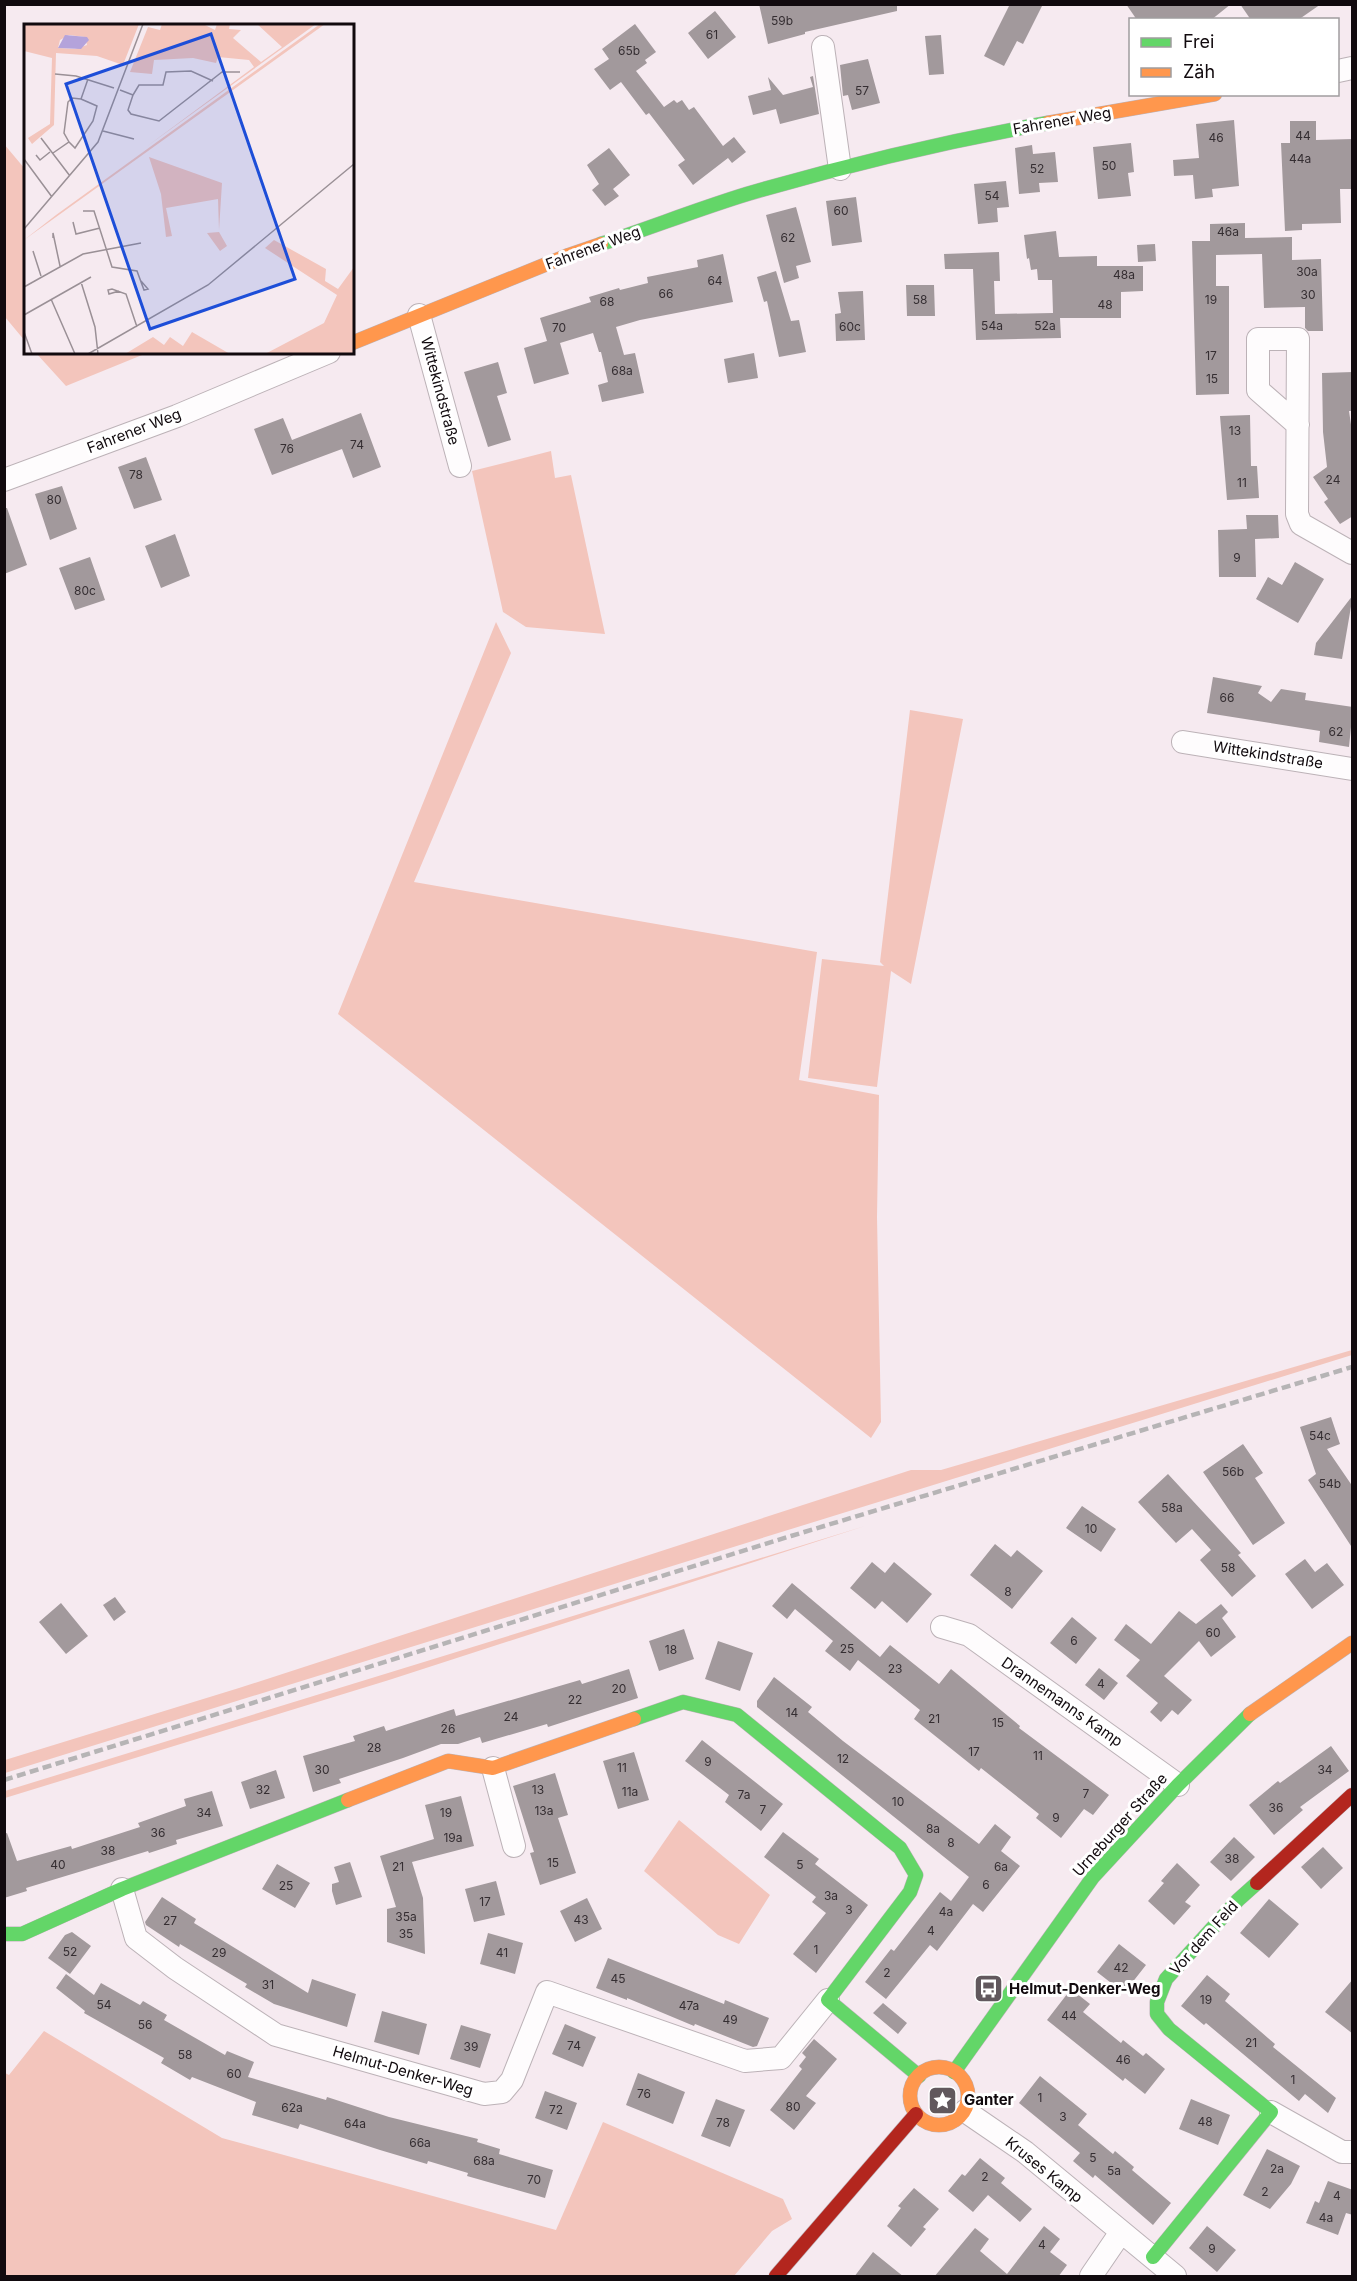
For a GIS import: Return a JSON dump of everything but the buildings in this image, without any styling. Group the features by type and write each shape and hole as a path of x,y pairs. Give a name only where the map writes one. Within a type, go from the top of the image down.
{"street":[{"path":"823,47 840,169"},
{"name":"Fahrener Weg","path":"354,342 569,255 745,195 840,169 988,134 1204,96"},
{"name":"Wittekindstraße","path":"419,315 460,466"},
{"name":"Fahrener Weg","path":"4,480 177,416 324,354"},
{"path":"1298,425 1298,514 1301,525 1353,553"},
{"name":"Wittekindstraße","path":"1183,742 1353,769"},
{"name":"Drannemanns Kamp","path":"942,1627 969,1635 1179,1785"},
{"name":"Urneburger Straße","path":"954,2072 1093,1876 1255,1709 1353,1643"},
{"name":"Helmut-Denker-Weg","path":"4,1934 22,1934 122,1889 448,1761 493,1768 683,1702 737,1715 900,1848 916,1875 910,1892 781,2058 745,2061 547,1992 512,2080 502,2092 484,2094 276,2035 175,1968 136,1938 122,1889"},
{"path":"493,1768 514,1846"},
{"name":"Vor dem Feld","path":"1353,1795 1238,1900 1166,1979 1157,2002 1157,2014 1169,2029 1271,2112 1342,2152 1353,2152"},
{"path":"828,2000 919,2076"},
{"path":"934,2068 954,2072 967,2088 968,2103 965,2111 952,2122 938,2126 926,2122 916,2114 912,2107 910,2092 919,2076 934,2068"},
{"name":"Kruses Kamp","path":"965,2111 1025,2152 1153,2257 1174,2277"},
{"path":"1153,2257 1271,2112"},
{"path":"776,2277 916,2114"},
{"path":"1091,2277 1121,2232"}],"shaded area":[{"path":"4,144 24,168 24,340 5,317"},
{"path":"37,354 145,354 66,386"},
{"path":"551,451 555,478 571,475 605,634 526,627 503,612 472,471"},
{"path":"496,622 511,653 414,882 817,952 799,1080 879,1095 877,1217 881,1422 871,1438 338,1014"},
{"path":"910,710 963,719 911,984 891,971 877,1087 808,1078 822,959 884,966 880,962"},
{"path":"1352,1350 1352,1355 5,1773 5,1760 239,1688 911,1470 941,1470"},
{"path":"865,1526 389,1680 5,1798 5,1791"},
{"path":"679,1820 770,1895 739,1944 718,1935 644,1871"},
{"path":"44,2031 222,2138 556,2230 603,2122 783,2199 792,2219 772,2231 734,2276 5,2276 5,2073 9,2075"}],"railway":[{"path":"4,1780 791,1536 1352,1367"}],"traffic: fast":[{"path":"601,244 747,194 822,173 897,154 1048,123"},
{"path":"634,1719 683,1702 737,1715 900,1848 916,1875 910,1892 828,2000 919,2076"},
{"path":"954,2072 1093,1877 1178,1785 1250,1714"},
{"path":"4,1934 22,1934 122,1889 348,1800"},
{"path":"1153,2257 1271,2112 1169,2029 1157,2014 1157,2002 1166,1979 1238,1900 1257,1883"}],"traffic: slow":[{"path":"1048,123 1203,96"},
{"path":"354,342 601,244"},
{"path":"1250,1714 1352,1643"},
{"path":"348,1800 448,1761 493,1768 634,1719"},
{"path":"939,2067 950,2069 963,2080 968,2096 966,2107 955,2120 939,2125 928,2123 915,2112 910,2096 912,2085 923,2072 939,2067"}],"traffic: jam":[{"path":"1257,1883 1352,1795"},
{"path":"776,2276 916,2114"}],"place":[{"name":"Helmut-Denker-Weg","path":"988,1989"},
{"name":"Ganter","path":"943,2100"}]}
